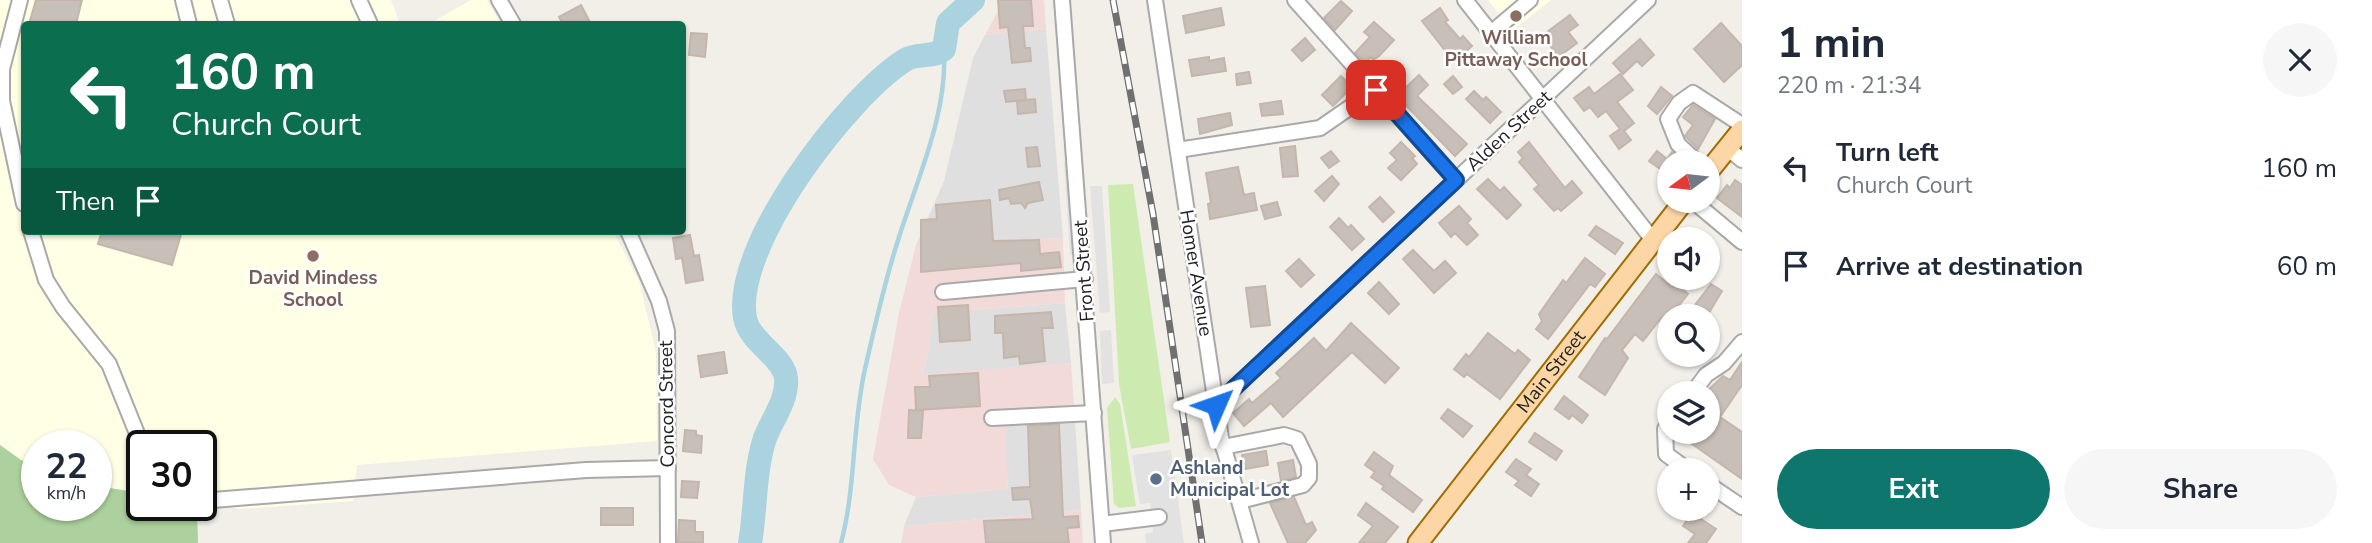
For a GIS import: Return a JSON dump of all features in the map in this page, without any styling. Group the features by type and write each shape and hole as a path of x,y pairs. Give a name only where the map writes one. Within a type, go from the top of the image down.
{"main road":[{"path":"1720,164 1735,154 1742,127"},
{"name":"Main Street","path":"1418,543 1674,214"}],"street":[{"path":"20,0 2,69 2,101 21,190"},
{"path":"183,0 188,21"},
{"path":"220,0 226,21"},
{"path":"359,0 369,21"},
{"path":"499,0 511,21"},
{"name":"Front Street","path":"1062,0 1103,543"},
{"name":"Homer Avenue","path":"1155,0 1223,447 1251,543"},
{"path":"1295,0 1456,180"},
{"path":"1465,0 1653,240"},
{"path":"1491,33 1530,0"},
{"name":"Alden Street","path":"1216,405 1542,99 1640,3"},
{"path":"1178,150 1320,128 1376,90"},
{"path":"1684,150 1678,144 1668,119 1688,95 1693,93 1712,103 1742,127"},
{"path":"1709,214 1742,242"},
{"path":"33,235 46,280 63,307 109,364 136,430"},
{"name":"Concord Street","path":"630,235 659,301 667,331 668,543"},
{"path":"943,292 1085,279"},
{"path":"1702,381 1724,363 1742,342"},
{"path":"992,418 1094,413"},
{"path":"1223,447 1284,435 1297,439 1309,464 1309,478 1303,485 1240,501"},
{"path":"217,500 586,470 668,468"},
{"path":"1720,492 1742,507"},
{"path":"1102,524 1159,517"}],"shaded area":[{"name":"David Mindess School","path":"0,0 391,0 399,21 21,21 21,235 615,235 639,281 656,352 657,441 357,465 353,501 240,509 217,505 217,430 126,430 126,491 112,488 112,430 21,430 21,460 0,445"},
{"path":"471,0 487,0 499,21 434,21"},
{"path":"1004,0 1044,0 1046,29 985,35"},
{"name":"William Pittaway School","path":"1488,0 1551,0 1512,31"},
{"path":"1046,29 1063,238 916,245 944,181 973,58 985,35"},
{"path":"1064,161 1068,161 1075,255 1070,255"},
{"path":"1090,186 1102,186 1110,312 1100,313"},
{"path":"1063,238 1065,303 932,313 929,350 922,374 1071,363 1075,420 1005,426 1008,489 916,497 889,485 873,459 899,313 916,245"},
{"path":"1065,303 1071,363 922,375 929,350 932,313"},
{"path":"1111,330 1114,383 1102,384 1100,331"},
{"path":"1075,420 1081,510 904,526 916,497 1008,489 1004,426"},
{"name":"Ashland Municipal Lot","path":"1171,450 1184,543 1146,543 1145,534 1153,532 1150,503 1140,504 1132,455"},
{"path":"1081,510 1083,543 901,543 904,526"}],"green space":[{"path":"1133,184 1170,442 1131,449 1119,384 1108,185"},
{"path":"1115,397 1120,404 1136,506 1119,508 1114,504 1107,408"},
{"path":"0,445 21,460 21,521 112,521 112,488 126,491 126,521 197,521 198,543 0,543"}],"building":[{"path":"36,0 82,0 77,21 30,21"},
{"path":"998,0 1031,0 1033,26 1023,26 1025,48 1030,48 1031,61 1012,63 1008,27 1000,28"},
{"path":"1341,1 1352,11 1335,30 1324,18"},
{"path":"581,5 589,21 561,21 559,17"},
{"path":"1221,8 1224,25 1186,33 1183,16"},
{"path":"1440,8 1448,20 1445,22 1460,39 1463,36 1472,46 1454,62 1422,21"},
{"path":"1570,15 1578,25 1568,32 1577,43 1558,57 1543,35"},
{"path":"1374,22 1394,40 1379,56 1373,60 1371,57 1365,63 1355,53 1370,37 1364,32"},
{"path":"1721,23 1742,46 1742,65 1724,82 1694,49"},
{"path":"691,33 707,34 705,57 689,55"},
{"path":"1305,38 1315,50 1302,61 1292,50"},
{"path":"1640,39 1654,55 1642,66 1637,61 1623,74 1613,63"},
{"path":"1209,57 1209,61 1224,58 1226,71 1192,76 1189,60"},
{"path":"1249,72 1251,83 1237,85 1236,74"},
{"path":"1620,74 1633,90 1617,102 1634,123 1624,131 1631,140 1619,149 1610,136 1620,129 1606,111 1598,117 1590,107 1584,111 1574,98 1589,87 1594,94"},
{"path":"1419,75 1428,85 1417,96 1467,144 1455,156 1397,96"},
{"path":"1341,76 1352,87 1333,106 1322,95"},
{"path":"1453,76 1462,87 1453,94 1444,84"},
{"path":"1661,87 1672,96 1657,114 1648,106"},
{"path":"1025,89 1026,100 1006,102 1004,91"},
{"path":"1474,91 1483,100 1486,97 1501,112 1490,123 1466,99"},
{"path":"1035,99 1036,112 1018,114 1017,101"},
{"path":"1281,101 1283,114 1262,116 1260,104"},
{"path":"1693,105 1715,119 1698,149 1685,136 1693,125 1683,117"},
{"path":"1230,113 1232,125 1200,134 1198,119"},
{"path":"1401,142 1415,156 1412,158 1417,164 1401,180 1388,168 1397,160 1390,153"},
{"path":"1529,142 1565,188 1572,181 1582,193 1561,211 1558,208 1554,211 1534,189 1539,185 1519,162 1523,158 1518,152"},
{"path":"1295,146 1298,176 1283,177 1280,148"},
{"path":"1037,147 1040,166 1028,167 1026,148"},
{"path":"1331,151 1339,161 1329,168 1321,158"},
{"path":"1657,151 1657,167 1649,161"},
{"path":"1238,167 1244,195 1254,193 1257,210 1210,219 1208,204 1211,203 1206,173"},
{"path":"1332,176 1339,184 1324,201 1315,191"},
{"path":"1488,179 1500,191 1504,187 1521,205 1507,219 1477,189"},
{"path":"1735,180 1742,185 1742,217 1720,200 1720,194 1727,185 1730,188"},
{"path":"1039,182 1043,200 1028,203 1025,208 1021,203 1011,204 1009,198 1000,200 999,190"},
{"path":"1380,197 1394,212 1383,222 1369,207"},
{"path":"990,200 993,241 1039,240 1040,254 1059,252 1061,267 1021,271 1021,263 921,272 921,220 937,219 936,205"},
{"path":"1277,202 1281,215 1265,219 1261,206"},
{"path":"1459,206 1471,219 1467,223 1478,235 1467,245 1455,233 1451,237 1439,223"},
{"path":"1339,218 1348,228 1351,225 1364,239 1352,250 1330,227"},
{"path":"1596,226 1623,243 1615,254 1589,235"},
{"path":"101,235 181,235 172,265 98,244"},
{"path":"690,235 694,256 699,255 703,280 686,283 682,258 676,259 673,238"},
{"path":"1413,250 1434,271 1445,261 1456,273 1434,293 1403,259"},
{"path":"1585,258 1605,274 1595,287 1590,284 1548,339 1536,329 1542,321 1539,314 1563,280 1566,283"},
{"path":"1299,259 1314,275 1301,287 1286,271"},
{"path":"1656,274 1657,290 1683,290 1688,294 1680,304 1657,304 1657,323 1643,341 1635,334 1622,350 1628,358 1605,395 1579,377 1605,338 1607,339"},
{"path":"1379,282 1399,304 1389,314 1368,293"},
{"path":"1265,286 1270,325 1251,327 1246,288"},
{"path":"1706,290 1722,291 1714,304 1696,304"},
{"path":"968,305 970,340 940,342 938,307"},
{"path":"1051,312 1053,328 1042,328 1045,361 1020,364 1019,356 1004,358 1003,333 995,333 995,316"},
{"path":"1351,323 1399,368 1385,383 1352,352 1283,417 1271,403 1244,426 1233,413 1249,399 1252,403 1281,378 1276,373 1314,338 1326,351"},
{"path":"1488,333 1515,354 1518,350 1530,360 1500,399 1467,374 1464,377 1454,369 1466,354 1469,357"},
{"path":"724,352 727,373 701,377 698,356"},
{"path":"1742,362 1742,385 1720,417 1720,381 1718,381 1723,376 1730,380"},
{"path":"978,373 980,406 916,410 915,387 930,387 929,376"},
{"path":"1564,396 1588,415 1582,423 1572,415 1569,419 1555,409"},
{"path":"1448,409 1472,426 1463,437 1441,418"},
{"path":"909,410 923,411 921,438 908,438"},
{"path":"1720,417 1742,432 1742,479 1720,464 1720,458 1712,458 1692,444 1720,444"},
{"path":"1059,424 1063,517 1078,516 1079,527 1067,528 1069,543 986,543 984,521 1033,519 1030,499 1013,500 1012,488 1030,487 1028,426"},
{"path":"685,430 696,431 696,435 702,436 701,453 683,451"},
{"path":"1535,433 1562,451 1556,460 1529,442"},
{"path":"1266,451 1268,465 1245,469 1242,455"},
{"path":"1374,452 1393,466 1389,475 1422,500 1413,512 1382,489 1384,486 1371,477 1375,472 1365,465"},
{"path":"1516,459 1531,469 1526,475 1539,484 1531,496 1515,485 1519,481 1506,472"},
{"path":"1293,460 1296,477 1281,481 1278,463"},
{"path":"682,481 699,482 697,498 681,497"},
{"path":"1294,497 1306,525 1312,522 1316,530 1305,543 1288,543 1270,503"},
{"path":"1366,503 1398,527 1385,543 1359,543 1373,526 1358,515"},
{"path":"601,508 633,508 633,525 601,525"},
{"path":"679,520 695,521 695,532 703,532 703,543 678,542"},
{"path":"1686,521 1704,521 1716,529 1706,543 1688,543 1695,534 1683,526"}],"waterway":[{"path":"750,543 761,451 786,386 784,370 753,335 745,318 746,288 756,253 775,214 825,139 881,79 905,60 935,54 944,49 948,23 973,0"},
{"path":"841,543 865,369 891,265 935,126 944,75 944,49"}],"railway":[{"path":"1113,0 1153,214 1202,543"}],"place":[{"name":"William Pittaway School","path":"1516,16"},
{"name":"David Mindess School","path":"313,256"},
{"name":"Ashland Municipal Lot","path":"1156,479"}],"route":[{"path":"1216,405 1456,180 1376,90"}]}
